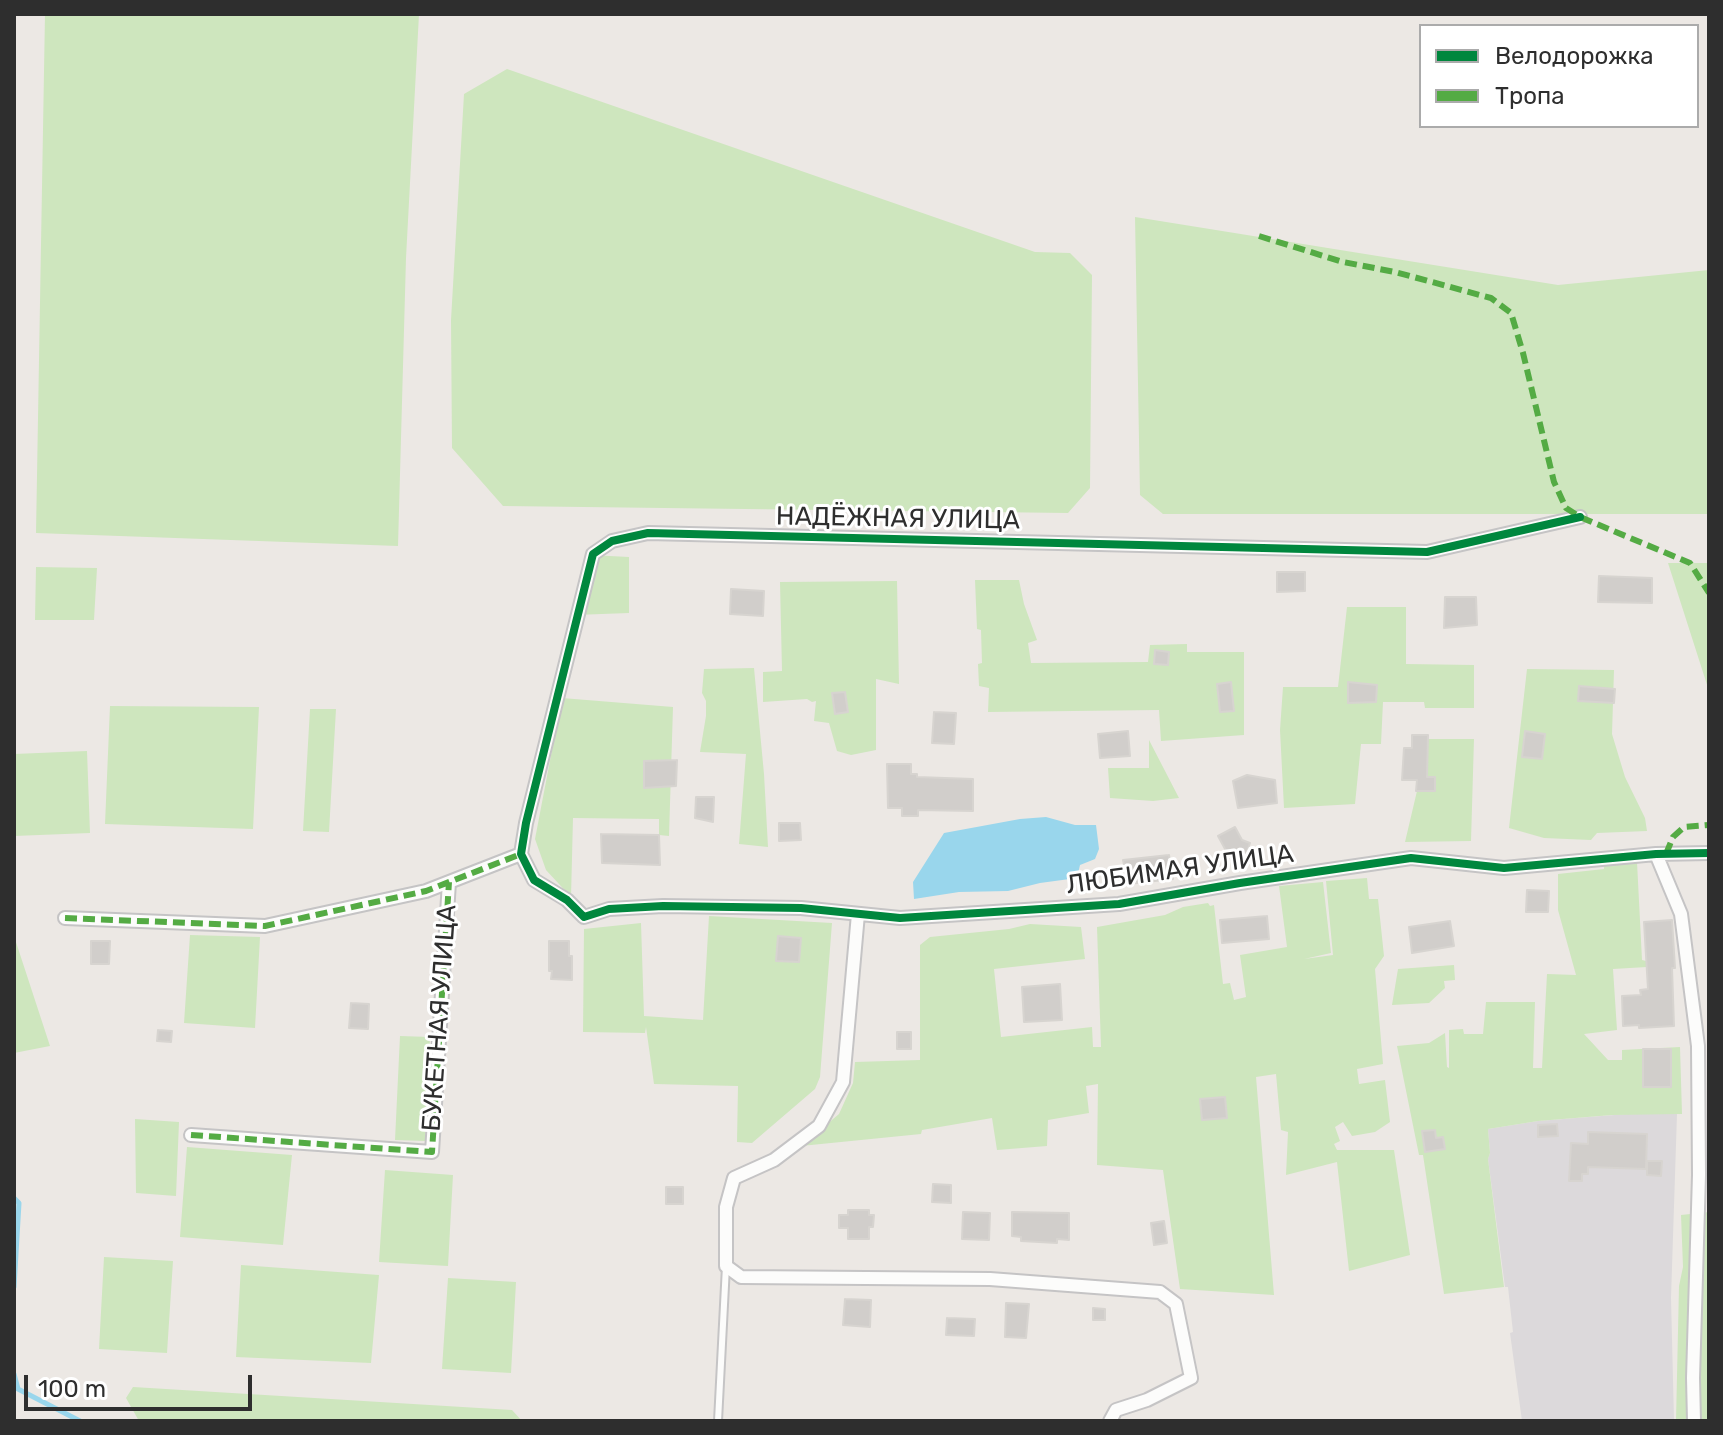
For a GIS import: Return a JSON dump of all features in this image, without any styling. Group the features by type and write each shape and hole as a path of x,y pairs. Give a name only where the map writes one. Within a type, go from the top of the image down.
{"street":[{"name":"НАДЁЖНАЯ УЛИЦА","path":"521,854 593,554 612,541 648,533 1427,552 1580,517"},
{"name":"ЛЮБИМАЯ УЛИЦА","path":"521,854 534,880 567,900 584,917 609,909 663,906 801,908 900,918 1119,904 1411,858 1504,868 1656,854 1709,853"},
{"path":"65,918 265,926 426,891 521,854"},
{"path":"1656,854 1681,914 1698,1046 1704,1199 1693,1378 1694,1421"},
{"name":"БУКЕТНАЯ УЛИЦА","path":"191,1135 432,1152 449,882"},
{"path":"858,914 843,1082 819,1126 774,1160 734,1178 726,1207 726,1266 741,1277 990,1279 1160,1292 1176,1304 1191,1378 1147,1400 1116,1410 1110,1421"}],"lane":[{"path":"718,1421 726,1266"}],"shaded area":[{"path":"1640,1113 1677,1114 1671,1298 1674,1421 1522,1421 1510,1333 1513,1332 1508,1287 1505,1287 1488,1159 1488,1129 1538,1121"}],"green space":[{"path":"45,14 419,14 406,258 398,546 36,533"},
{"path":"507,69 1035,252 1070,253 1092,275 1090,488 1068,513 503,506 452,448 451,320 464,94"},
{"path":"1135,217 1558,285 1709,270 1709,514 1163,514 1140,495"},
{"path":"590,555 629,557 629,613 575,615"},
{"path":"1668,563 1709,563 1709,691"},
{"path":"36,567 97,568 94,620 35,620"},
{"path":"975,580 1019,580 1037,640 1028,643 1031,663 1148,662 1150,645 1187,644 1187,652 1244,652 1244,735 1161,741 1159,710 988,712 989,688 979,686 981,630 977,629"},
{"path":"897,581 899,684 876,679 876,750 851,755 837,751 829,723 814,721 816,701 763,702 763,672 782,671 780,582"},
{"path":"1347,607 1406,607 1406,664 1474,665 1474,708 1425,708 1424,702 1383,702 1381,744 1361,744 1355,804 1284,808 1280,730 1283,687 1338,687"},
{"path":"754,668 768,847 739,844 746,754 700,752 706,716 706,701 702,693 704,669"},
{"path":"1527,669 1614,670 1612,734 1625,777 1645,818 1647,831 1597,833 1591,840 1544,838 1509,828"},
{"path":"562,698 673,707 669,836 659,835 659,819 573,818 571,897 546,870 535,839"},
{"path":"110,706 259,707 253,829 105,824"},
{"path":"310,709 336,709 329,832 303,831"},
{"path":"1428,739 1474,739 1471,841 1405,842 1417,791 1417,759 1427,759"},
{"path":"1149,740 1179,798 1153,801 1110,798 1108,768 1149,768"},
{"path":"87,751 90,833 14,836 14,754"},
{"path":"1637,862 1642,960 1646,961 1647,967 1613,969 1617,1030 1584,1034 1608,1060 1622,1060 1622,1050 1680,1047 1682,1114 1612,1115 1488,1129 1488,1159 1504,1287 1444,1294 1423,1155 1419,1155 1397,1046 1429,1043 1445,1033 1449,1068 1449,1030 1463,1029 1464,1034 1483,1034 1486,1002 1535,1002 1533,1068 1542,1068 1547,974 1576,975 1558,910 1558,874 1604,869 1604,863"},
{"path":"1367,878 1369,899 1378,899 1384,956 1375,969 1383,1064 1357,1069 1359,1084 1385,1080 1390,1122 1375,1132 1352,1136 1343,1122 1335,1127 1340,1141 1334,1144 1337,1150 1394,1150 1410,1255 1349,1271 1337,1162 1286,1175 1288,1132 1281,1130 1276,1074 1256,1077 1274,1295 1180,1289 1163,1170 1097,1165 1098,1084 1086,1086 1089,1113 1048,1120 1047,1146 997,1150 992,1118 922,1130 921,1134 801,1146 839,1114 853,1083 855,1062 920,1060 920,945 930,937 1030,924 1081,927 1085,959 994,969 1001,1037 1092,1027 1093,1047 1101,1047 1097,927 1165,915 1183,907 1214,905 1223,984 1230,983 1234,1000 1246,997 1240,955 1287,947 1279,886 1323,882 1331,953 1304,959 1333,955 1326,881"},
{"path":"709,916 832,923 820,1077 815,1089 752,1143 737,1142 738,1086 654,1084 646,1027 645,1033 583,1032 584,929 641,923 644,1016 703,1020"},
{"path":"190,935 260,937 255,1028 184,1023"},
{"path":"14,936 50,1046 14,1053"},
{"path":"1454,965 1455,980 1444,981 1445,988 1429,1003 1392,1005 1398,969"},
{"path":"400,1036 430,1037 425,1141 395,1140"},
{"path":"135,1119 179,1122 176,1196 136,1193"},
{"path":"187,1147 292,1155 283,1245 180,1237"},
{"path":"385,1170 453,1175 448,1266 379,1262"},
{"path":"1709,1212 1709,1419 1676,1421 1679,1286 1683,1267 1681,1215"},
{"path":"104,1257 173,1261 167,1353 99,1349"},
{"path":"241,1265 379,1275 371,1363 236,1357"},
{"path":"448,1278 516,1282 511,1373 442,1369"},
{"path":"133,1387 512,1410 522,1421 139,1421 126,1398"}],"water":[{"path":"1046,817 1075,825 1096,825 1099,849 1095,859 1080,865 1077,878 1008,891 959,892 914,899 913,882 944,833"}],"building":[{"path":"1277,572 1305,572 1305,591 1277,592"},
{"path":"1599,576 1652,578 1652,603 1598,602"},
{"path":"731,589 764,591 763,616 730,614"},
{"path":"1445,597 1476,597 1477,625 1444,628"},
{"path":"1155,650 1169,652 1168,665 1154,664"},
{"path":"1231,682 1234,711 1220,712 1217,684"},
{"path":"1348,682 1377,685 1376,702 1348,703"},
{"path":"1579,686 1615,689 1614,703 1578,701"},
{"path":"845,692 848,712 835,714 832,693"},
{"path":"934,712 956,713 954,744 932,743"},
{"path":"1128,731 1130,756 1100,758 1098,734"},
{"path":"1525,731 1545,734 1542,759 1522,757"},
{"path":"1412,735 1428,735 1427,777 1435,777 1435,791 1416,791 1417,780 1402,780 1404,748 1412,748"},
{"path":"677,760 676,786 644,788 644,761"},
{"path":"887,764 911,764 911,774 917,774 917,777 973,779 973,811 918,810 918,816 902,816 902,808 888,808"},
{"path":"1247,775 1275,780 1277,803 1238,808 1233,781"},
{"path":"696,797 714,797 713,822 695,818"},
{"path":"779,823 800,823 801,840 779,841"},
{"path":"1235,827 1242,840 1250,843 1247,852 1231,860 1218,836"},
{"path":"601,834 659,835 660,865 602,863"},
{"path":"1169,855 1173,879 1128,884 1123,860"},
{"path":"1527,890 1549,891 1548,912 1526,912"},
{"path":"1267,916 1269,939 1222,943 1220,920"},
{"path":"1672,920 1674,1026 1623,1026 1622,996 1641,995 1640,990 1648,989 1644,922"},
{"path":"1450,921 1454,946 1412,953 1409,927"},
{"path":"778,936 801,938 799,962 776,961"},
{"path":"91,941 110,941 109,964 91,964"},
{"path":"549,941 569,941 572,980 551,979"},
{"path":"1060,984 1062,1020 1024,1022 1022,987"},
{"path":"351,1003 369,1004 368,1029 349,1028"},
{"path":"158,1030 172,1031 171,1042 157,1041"},
{"path":"897,1032 911,1032 911,1049 897,1049"},
{"path":"1643,1049 1671,1049 1671,1087 1643,1087"},
{"path":"1225,1097 1227,1118 1202,1120 1200,1099"},
{"path":"1557,1124 1558,1136 1538,1137 1538,1125"},
{"path":"1435,1130 1436,1138 1443,1137 1445,1149 1425,1152 1422,1131"},
{"path":"1588,1132 1647,1134 1646,1169 1588,1167 1588,1174 1582,1174 1582,1181 1569,1181 1571,1143 1588,1144"},
{"path":"1647,1161 1662,1161 1661,1176 1647,1175"},
{"path":"933,1184 951,1185 951,1203 932,1202"},
{"path":"666,1187 683,1187 683,1204 666,1204"},
{"path":"848,1210 869,1210 869,1215 874,1215 873,1227 869,1227 869,1239 848,1239 848,1228 839,1228 839,1215 848,1215"},
{"path":"963,1212 990,1213 989,1240 962,1239"},
{"path":"1012,1212 1069,1213 1069,1240 1057,1239 1057,1243 1021,1241 1021,1237 1012,1236"},
{"path":"1164,1221 1167,1243 1154,1245 1151,1223"},
{"path":"845,1299 871,1300 870,1327 843,1325"},
{"path":"1006,1303 1029,1304 1026,1338 1005,1337"},
{"path":"1093,1308 1105,1309 1105,1320 1093,1320"},
{"path":"947,1318 975,1319 974,1336 946,1335"}],"waterway":[{"path":"14,1198 19,1203 14,1287"},
{"path":"14,1374 18,1389 80,1421"}],"marked path":[{"path":"1259,236 1343,262 1395,272 1491,298 1511,313 1554,482 1566,508 1580,517 1690,563 1709,593"},
{"path":"1666,854 1673,837 1684,827 1709,825"},
{"path":"65,918 265,926 426,891 521,854"},
{"path":"191,1135 432,1152 449,882"}],"cycle path":[{"path":"1580,517 1427,552 648,533 612,541 593,554 521,854 534,880 567,900 584,917 609,909 663,906 801,908 900,918 1119,904 1411,858 1504,868 1656,854 1709,853"}]}
